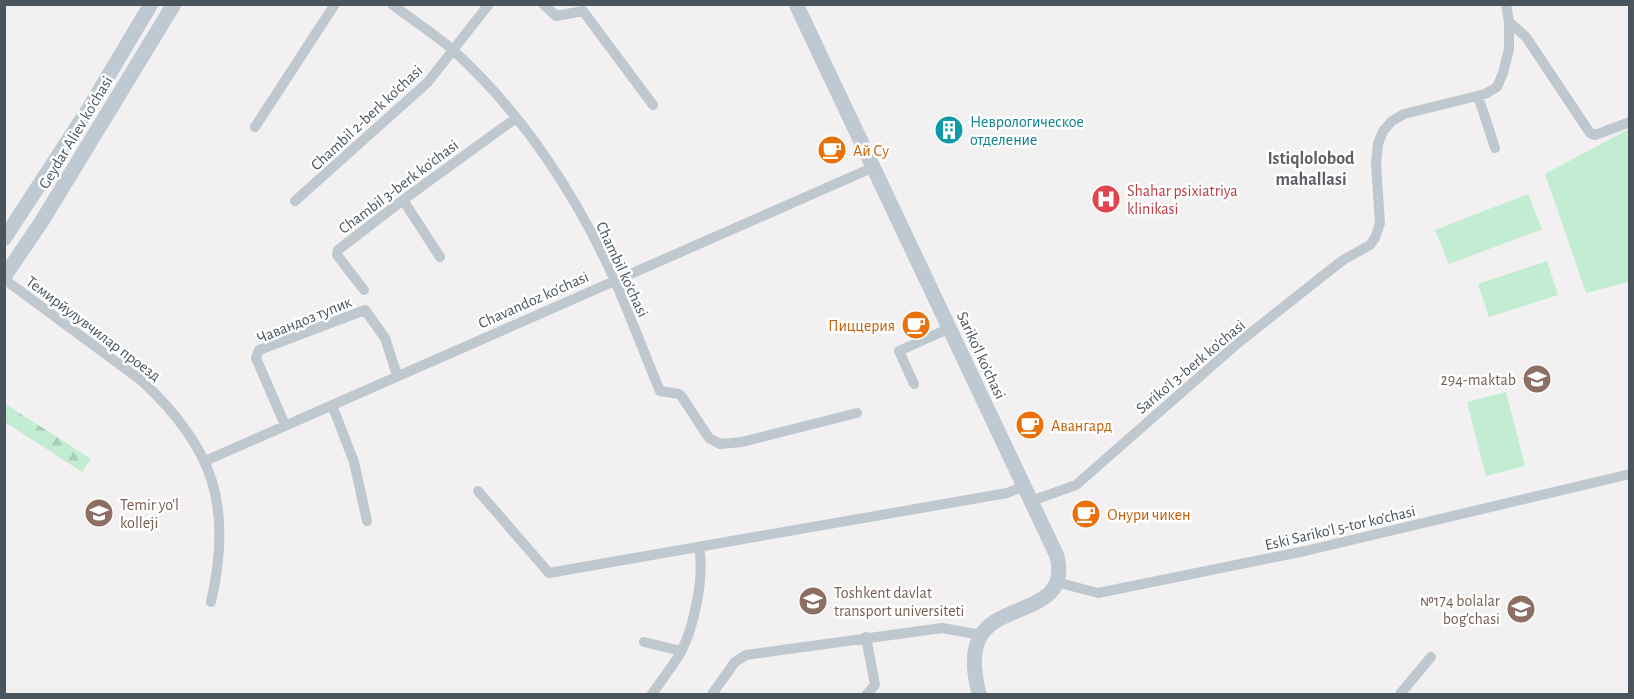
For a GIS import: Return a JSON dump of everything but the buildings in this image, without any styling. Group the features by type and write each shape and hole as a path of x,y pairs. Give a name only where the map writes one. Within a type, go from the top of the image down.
{"main road":[{"name":"Geydar Aliev ko'chasi","path":"4,239 88,110 152,4"},
{"name":"Geydar Aliev ko'chasi","path":"4,278 42,221 174,4"},
{"name":"Sariko'l ko'chasi","path":"796,4 1057,556 1056,582"},
{"path":"88,110 105,118"},
{"path":"979,694 975,678 975,657 981,635 995,620 1043,599 1051,592 1056,582"}],"street":[{"path":"255,127 335,4"},
{"name":"Chambil ko'chasi","path":"392,4 453,50 486,83 546,156 615,280 660,392 679,394 709,438 720,444 742,442 857,413"},
{"name":"Chambil 2-berk ko'chasi","path":"295,201 428,82 489,4"},
{"path":"543,4 556,16 583,11 653,105"},
{"path":"1495,148 1478,96 1491,92 1500,81 1509,49 1506,4"},
{"path":"1509,22 1526,37 1590,134 1595,135 1629,122"},
{"name":"Sariko'l 3-berk ko'chasi","path":"1031,501 1076,485 1239,343 1343,260 1366,248 1375,238 1380,223 1376,164 1378,144 1385,127 1392,120 1404,114 1478,96"},
{"name":"Chambil 3-berk ko'chasi","path":"364,290 336,252 516,118"},
{"name":"Chavandoz ko'chasi","path":"205,460 874,167"},
{"path":"403,200 440,257"},
{"name":"Темирйулувчилар проезд","path":"4,278 142,381 174,414 192,437 205,460 212,480 220,522 217,574 211,603"},
{"name":"Чавандоз тупик","path":"285,425 256,358 259,350 364,310 368,311 385,338 397,375"},
{"path":"914,384 898,351 950,328"},
{"path":"332,405 354,462 363,496 366,521"},
{"name":"Eski Sariko'l 5-tor ko'chasi","path":"1056,582 1098,593 1323,547 1629,474"},
{"path":"478,491 549,573 1007,493 1024,486"},
{"path":"652,694 681,651 696,602 702,561 699,548"},
{"path":"712,694 735,662 746,655 942,628 981,635"},
{"path":"866,637 875,690 867,694"},
{"path":"644,642 681,651"},
{"path":"1400,694 1431,657"}],"green space":[{"path":"1629,129 1629,282 1586,293 1545,174"},
{"path":"1528,194 1542,229 1449,264 1435,230"},
{"path":"1547,261 1558,295 1489,317 1478,284"},
{"path":"1506,392 1525,466 1486,476 1467,402"},
{"path":"4,403 91,459 82,472 5,422"}],"place":[{"name":"Неврологическое отделение","path":"949,130"},
{"name":"Ай Су","path":"832,150"},
{"name":"Shahar psixiatriya klinikasi","path":"1106,199"},
{"name":"Пиццерия","path":"916,325"},
{"name":"294-maktab","path":"1537,379"},
{"name":"Авангард","path":"1030,425"},
{"name":"Temir yo'l kolleji","path":"99,513"},
{"name":"Онури чикен","path":"1086,514"},
{"name":"Toshkent davlat transport universiteti","path":"813,601"},
{"name":"№174 bolalar bog'chasi","path":"1521,609"}],"district":[{"name":"Istiqlolobod mahallasi","path":"1311,168"}]}
